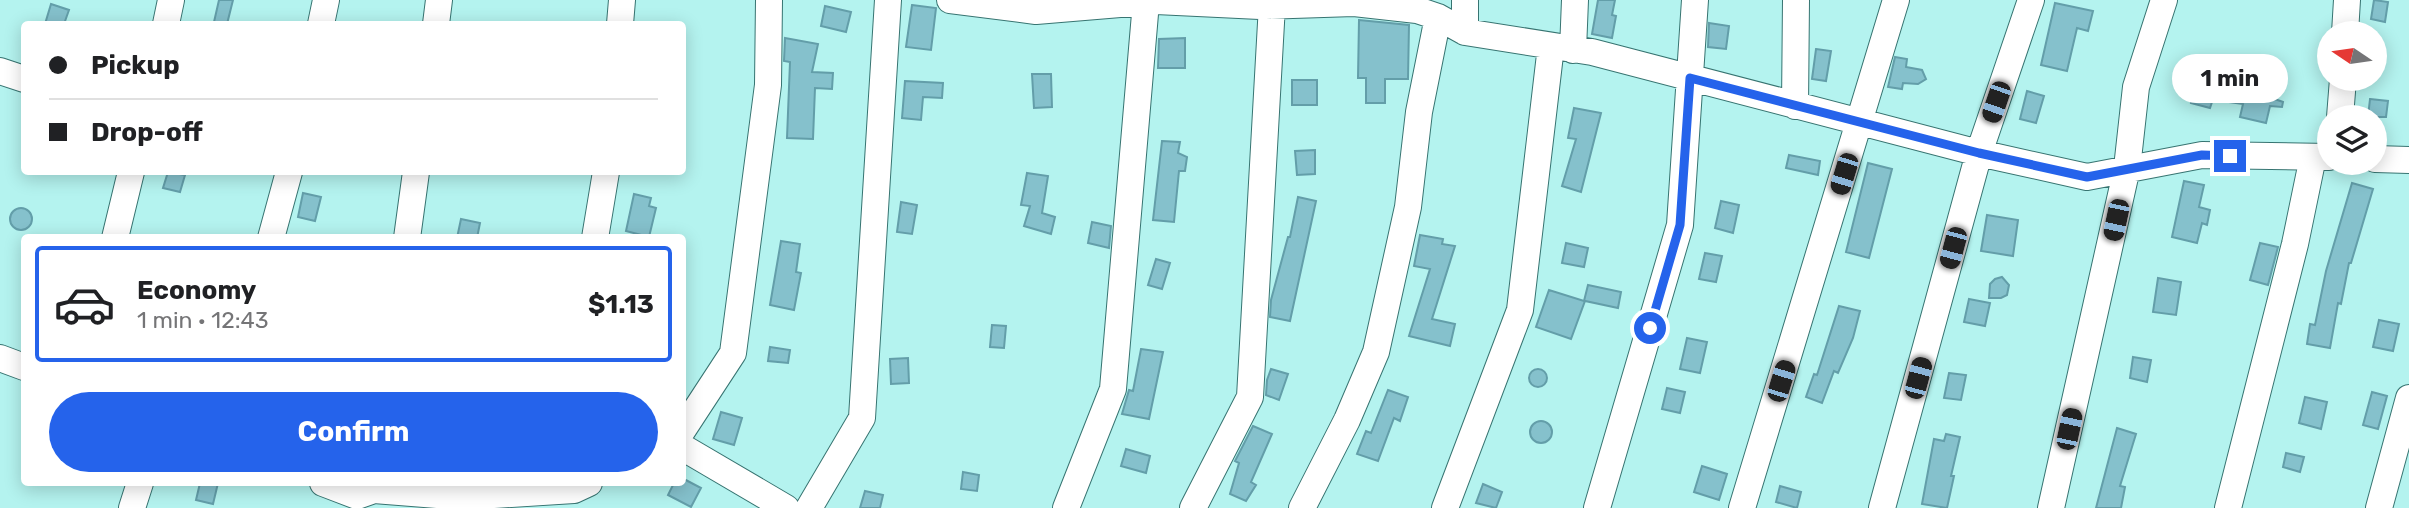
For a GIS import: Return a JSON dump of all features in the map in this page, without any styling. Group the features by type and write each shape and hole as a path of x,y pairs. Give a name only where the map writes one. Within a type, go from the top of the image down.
{"street":[{"path":"167,21 171,0"},
{"path":"322,21 326,0"},
{"path":"436,21 439,0"},
{"path":"620,21 622,0"},
{"path":"686,425 733,353 768,85 769,0"},
{"path":"809,508 862,418 888,0"},
{"path":"950,0 1029,5 1354,2 1417,10 1438,17 1465,32 1592,52 1979,153 2087,177 2202,155 2317,157"},
{"path":"1465,0 1465,32"},
{"path":"1445,508 1520,310 1562,48 1575,0"},
{"path":"1597,508 1680,225 1695,0"},
{"path":"1795,106 1796,0"},
{"path":"1742,508 1896,0"},
{"path":"1882,508 1979,153 2031,0"},
{"path":"2052,508 2127,168 2136,87 2164,0"},
{"path":"2346,21 2347,0"},
{"path":"1066,508 1113,389 1141,2"},
{"path":"1193,508 1250,397 1264,4"},
{"path":"1302,508 1347,421 1376,352 1408,207 1419,112 1438,17"},
{"path":"0,71 21,78"},
{"path":"2387,159 2409,160"},
{"path":"2228,508 2317,172"},
{"path":"116,234 130,175"},
{"path":"272,234 288,175"},
{"path":"408,234 416,175"},
{"path":"596,234 606,175"},
{"path":"0,358 21,366"},
{"path":"2379,508 2409,398"},
{"path":"686,449 786,508"},
{"path":"132,508 140,486"},
{"path":"331,486 357,496 374,486 463,496 574,490 583,486"}],"building":[{"path":"219,0 233,0 228,21 214,21"},
{"path":"1598,0 1615,0 1612,15 1616,16 1612,38 1592,34"},
{"path":"2374,0 2388,2 2385,21 2371,19"},
{"path":"2055,3 2093,11 2088,31 2077,28 2067,71 2041,65"},
{"path":"51,4 69,10 65,21 46,21"},
{"path":"912,5 936,8 931,50 906,47"},
{"path":"825,6 851,12 846,32 821,26"},
{"path":"1359,20 1409,25 1408,79 1385,79 1385,103 1366,103 1366,78 1358,78"},
{"path":"1709,23 1729,26 1726,49 1708,47"},
{"path":"785,38 818,44 812,72 833,73 832,89 815,88 813,139 787,138 790,62 784,61"},
{"path":"1185,38 1185,68 1158,68 1159,39"},
{"path":"1816,49 1831,51 1826,81 1812,79"},
{"path":"1895,57 1907,59 1906,67 1922,70 1926,79 1918,84 1903,83 1902,89 1888,87"},
{"path":"2202,62 2221,67 2218,79 2247,89 2249,80 2275,86 2272,98 2283,102 2282,107 2270,106 2266,123 2240,117 2243,104 2214,96 2210,108 2191,103"},
{"path":"1032,74 1051,74 1052,107 1034,108"},
{"path":"1292,80 1317,80 1317,105 1292,105"},
{"path":"905,81 943,83 942,98 923,97 921,120 902,118"},
{"path":"2027,91 2044,96 2036,123 2020,119"},
{"path":"2370,99 2388,101 2387,109 2387,105 2369,105"},
{"path":"1574,108 1601,113 1581,192 1562,186 1576,139 1568,138"},
{"path":"1162,141 1180,142 1178,153 1187,157 1185,171 1179,171 1174,222 1153,220"},
{"path":"1315,150 1315,174 1297,175 1295,151"},
{"path":"1789,155 1820,161 1818,175 1786,168"},
{"path":"1868,163 1892,169 1869,258 1846,252"},
{"path":"1027,173 1048,176 1042,213 1055,217 1051,234 1024,226 1030,206 1021,205"},
{"path":"167,175 185,175 180,192 163,188"},
{"path":"2184,181 2204,185 2199,207 2210,210 2207,225 2202,223 2197,243 2172,237"},
{"path":"2352,183 2373,189 2349,263 2341,304 2338,303 2330,348 2307,344 2310,324 2315,325 2326,271"},
{"path":"303,193 321,197 315,221 298,217"},
{"path":"634,194 651,198 649,206 656,208 650,234 626,231"},
{"path":"1298,197 1316,201 1290,321 1270,317 1271,300 1290,237"},
{"path":"1721,201 1739,205 1733,233 1715,228"},
{"path":"901,202 917,205 912,234 897,232"},
{"path":"21,208 29,211 32,219 29,227 21,230 13,227 10,219 13,211"},
{"path":"1987,215 2018,220 2013,256 1981,251"},
{"path":"461,219 480,223 478,234 458,234"},
{"path":"1092,222 1111,226 1109,248 1088,243"},
{"path":"1420,235 1443,239 1442,244 1455,246 1432,319 1455,324 1450,346 1409,336 1430,269 1414,266"},
{"path":"781,241 800,244 796,272 801,273 794,310 770,305"},
{"path":"1566,243 1588,248 1584,267 1562,263"},
{"path":"2260,243 2278,247 2268,285 2250,280"},
{"path":"1705,253 1722,256 1716,282 1699,279"},
{"path":"1156,259 1170,263 1162,289 1148,285"},
{"path":"2002,277 2009,285 2007,295 1989,298 1990,284"},
{"path":"2158,278 2181,282 2176,315 2153,312"},
{"path":"1588,285 1621,292 1618,308 1585,301 1571,339 1536,327 1549,290 1584,301"},
{"path":"1969,299 1990,303 1985,326 1964,322"},
{"path":"1839,306 1860,311 1853,338 1838,373 1834,371 1822,403 1806,397 1814,374 1817,375"},
{"path":"2379,320 2399,324 2393,351 2373,347"},
{"path":"992,325 1006,326 1004,348 990,347"},
{"path":"1687,338 1707,342 1700,373 1680,369"},
{"path":"770,347 790,350 788,363 768,361"},
{"path":"1141,349 1163,352 1149,419 1122,414 1129,390 1133,391"},
{"path":"2133,357 2151,360 2147,382 2130,378"},
{"path":"908,358 909,383 891,384 890,359"},
{"path":"1271,369 1288,374 1279,400 1266,395"},
{"path":"1538,369 1544,372 1547,378 1544,384 1538,387 1532,384 1529,378 1532,372"},
{"path":"1949,373 1966,375 1961,400 1944,398"},
{"path":"1667,388 1685,392 1680,413 1662,409"},
{"path":"1388,390 1408,397 1400,421 1394,418 1378,461 1357,454 1366,431 1371,433"},
{"path":"2372,392 2387,396 2378,429 2363,425"},
{"path":"2305,397 2327,402 2321,429 2299,423"},
{"path":"721,412 742,418 734,445 713,439"},
{"path":"1541,421 1549,424 1552,432 1549,440 1541,443 1533,440 1530,432 1533,424"},
{"path":"1253,426 1272,434 1251,482 1256,485 1246,501 1230,494 1239,463 1235,461"},
{"path":"2117,428 2136,434 2120,486 2125,487 2121,508 2096,508"},
{"path":"1946,434 1960,437 1947,508 1922,504 1934,439 1944,441"},
{"path":"1126,449 1150,456 1146,473 1121,466"},
{"path":"2286,453 2304,457 2300,472 2283,467"},
{"path":"1702,466 1727,474 1719,500 1694,492"},
{"path":"963,472 979,475 977,491 961,489"},
{"path":"686,480 701,488 691,507 668,495 672,486 686,486"},
{"path":"1483,484 1502,492 1496,508 1476,503"},
{"path":"199,486 217,486 213,504 196,500"},
{"path":"1780,486 1801,492 1797,508 1776,502"},
{"path":"865,491 883,495 880,508 860,508"}],"route":[{"path":"1650,328 1680,225 1690,78 1979,153 2087,177 2202,155 2230,156"}]}
